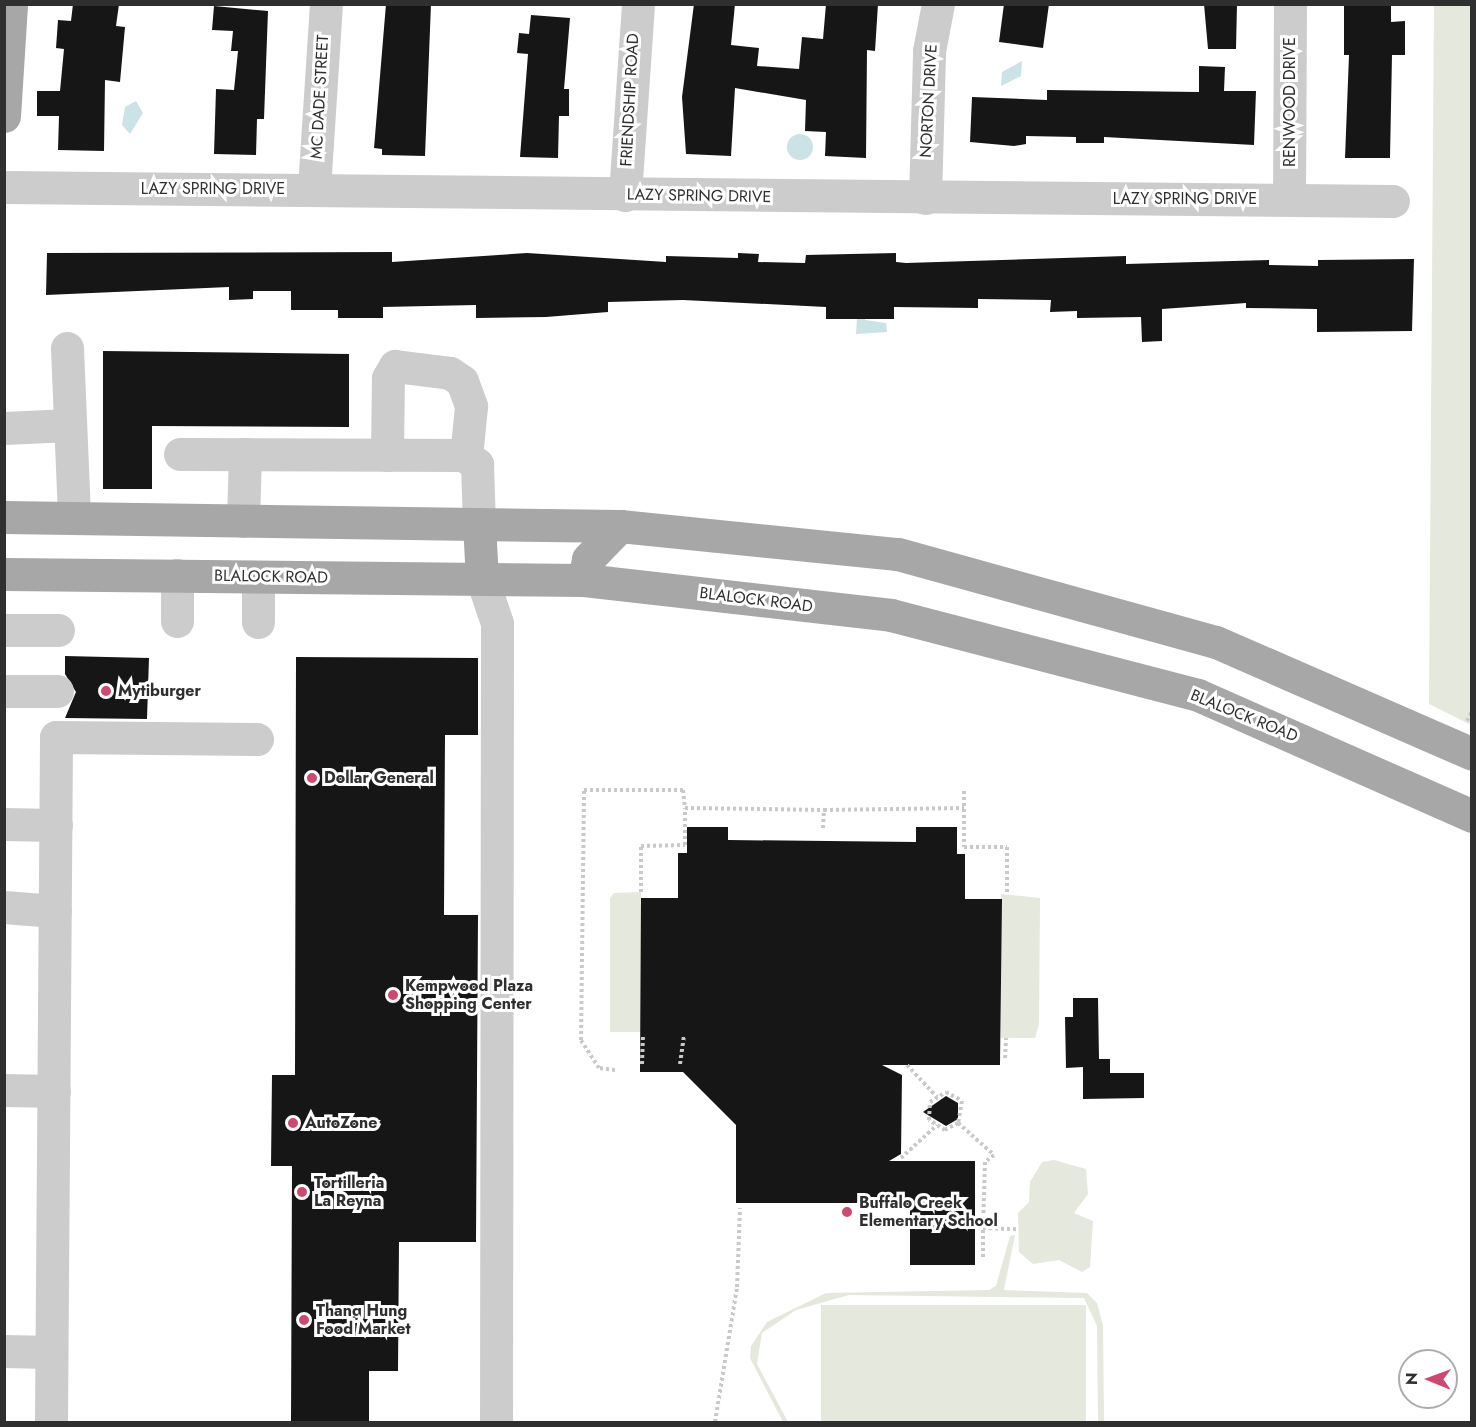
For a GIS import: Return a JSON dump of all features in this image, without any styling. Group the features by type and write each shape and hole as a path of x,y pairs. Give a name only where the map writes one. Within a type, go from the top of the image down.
{"main road":[{"path":"4,116 11,4"},
{"path":"4,517 621,526 898,554 1216,642 1472,754"},
{"path":"479,524 482,579"},
{"path":"584,580 588,560 621,526"},
{"name":"BLALOCK ROAD","path":"4,574 584,580 891,615 1198,695 1472,816"}],"street":[{"name":"MC DADE STREET","path":"314,189 326,4"},
{"name":"FRIENDSHIP ROAD","path":"625,195 638,4"},
{"name":"NORTON DRIVE","path":"925,198 929,51 938,4"},
{"name":"RENWOOD DRIVE","path":"1289,199 1290,4"},
{"name":"LAZY SPRING DRIVE","path":"4,187 1393,201"},
{"path":"67,348 74,518"},
{"path":"387,455 388,378 395,366 450,373 462,381 471,406 466,457"},
{"path":"4,428 70,425"},
{"path":"180,454 466,457 477,464 479,524"},
{"path":"243,521 245,454"},
{"path":"177,575 177,621"},
{"path":"258,577 258,622"},
{"path":"482,579 497,623 496,1422"},
{"path":"4,630 58,630"},
{"path":"4,692 57,691"},
{"path":"51,1422 56,737 257,739"},
{"path":"4,824 56,825"},
{"path":"4,907 55,911"},
{"path":"4,1090 54,1091"},
{"path":"4,1351 51,1352"}],"path":[{"path":"615,1070 599,1068 581,1040 584,790 683,790 685,845 641,846 641,892"},
{"path":"964,791 964,846 1007,847 1007,894"},
{"path":"685,808 824,810 964,808"},
{"path":"823,828 824,810"},
{"path":"642,1064 643,1036"},
{"path":"680,1064 684,1036"},
{"path":"1005,1058 1006,1038"},
{"path":"907,1065 937,1097"},
{"path":"946,1092 962,1101 958,1123 945,1130 929,1120 930,1102 946,1092"},
{"path":"958,1123 994,1155 985,1162 983,1257"},
{"path":"902,1158 937,1125"},
{"path":"715,1422 737,1287 740,1208"},
{"path":"983,1228 1018,1229"},
{"path":"1012,1229 1012,1236"}],"shaded area":[{"path":"1434,5 1471,5 1471,725 1429,704"},
{"path":"641,892 641,1032 610,1032 610,898 614,893"},
{"path":"1001,894 1040,898 1039,1024 1035,1038 1001,1038"},
{"path":"1054,1160 1086,1169 1088,1194 1074,1213 1093,1221 1090,1267 1082,1272 1059,1260 1033,1264 1019,1252 1018,1213 1029,1202 1030,1182 1042,1162"},
{"path":"1015,1235 1004,1290 1087,1293 1097,1303 1103,1326 1104,1422 1098,1422 1097,1326 1084,1298 849,1295 796,1310 762,1333 757,1364 788,1422 783,1422 750,1358 751,1346 767,1322 826,1293 989,1290 996,1286 1010,1236"},
{"path":"821,1305 1086,1305 1086,1422 821,1422"}],"water":[{"path":"1022,61 1021,76 1001,86 1002,72"},
{"path":"136,101 143,113 130,134 122,125 125,107"},
{"path":"800,134 809,138 813,147 809,156 800,160 791,156 787,147 791,138"},
{"path":"865,314 865,320 886,323 887,332 856,334 857,318"}],"building":[{"path":"73,4 119,4 116,26 125,27 120,82 105,80 104,151 58,150 59,116 37,116 37,91 60,91 64,49 56,48 58,20 71,21"},
{"path":"386,4 431,4 425,156 382,155 382,149 374,148"},
{"path":"694,4 735,4 731,45 759,48 757,66 799,69 802,37 823,39 826,4 878,4 875,51 867,50 866,158 825,156 826,132 805,131 806,100 735,88 731,156 686,154 682,97"},
{"path":"1004,4 1049,4 1043,48 999,42"},
{"path":"1204,4 1237,4 1236,49 1208,49"},
{"path":"1344,4 1391,4 1391,22 1405,21 1405,55 1392,55 1390,158 1345,158 1349,55 1344,55"},
{"path":"214,6 268,11 264,119 257,119 256,155 214,154 216,89 234,90 238,51 231,51 233,31 212,30"},
{"path":"531,15 570,18 564,89 569,89 569,116 559,116 558,158 520,157 528,54 517,53 519,33 529,34"},
{"path":"1199,66 1225,67 1224,91 1256,91 1254,145 1104,137 1104,143 1076,143 1076,137 1026,136 1026,144 1014,146 970,142 972,97 1047,100 1047,90 1199,92"},
{"path":"392,252 392,262 527,253 666,262 666,256 738,258 738,253 759,254 758,262 805,263 806,255 896,253 896,262 906,263 1126,256 1126,264 1269,260 1269,265 1318,266 1318,260 1414,259 1412,331 1317,332 1317,309 1246,308 1246,303 1162,309 1162,341 1142,342 1141,317 1077,318 1077,311 1050,312 1051,300 978,299 978,308 894,307 894,319 826,319 826,307 683,300 608,302 608,312 546,317 476,318 476,305 383,307 383,318 338,318 338,310 291,310 291,291 253,291 253,299 229,300 229,287 46,295 47,253"},
{"path":"103,351 349,354 349,427 152,426 152,489 103,489"},
{"name":"Mytiburger","path":"65,656 149,658 147,719 65,718 76,692 65,674"},
{"name":"Kempwood Plaza Shopping Center","path":"296,657 478,658 478,735 445,735 444,915 478,915 476,1242 399,1242 398,1371 369,1371 369,1422 291,1422 292,1166 271,1166 272,1075 295,1075"},
{"path":"687,827 728,827 728,840 916,842 916,827 957,827 957,854 965,854 965,899 1002,899 1000,1065 882,1065 902,1075 901,1154 889,1161 975,1161 975,1265 910,1265 910,1209 889,1209 890,1203 736,1203 736,1125 683,1072 640,1072 641,898 678,898 678,853 687,853"},
{"path":"1073,998 1098,998 1099,1059 1110,1059 1110,1073 1144,1073 1144,1098 1083,1099 1083,1067 1066,1068 1065,1017 1073,1017"},
{"path":"946,1096 958,1103 958,1119 946,1126 923,1112"}],"place":[{"name":"Mytiburger","path":"106,691"},
{"name":"Dollar General","path":"312,778"},
{"name":"Kempwood Plaza Shopping Center","path":"393,995"},
{"name":"AutoZone","path":"293,1123"},
{"name":"Tortilleria La Reyna","path":"302,1192"},
{"name":"Buffalo Creek Elementary School","path":"847,1212"},
{"name":"Thang Hung Food Market","path":"304,1320"}]}
